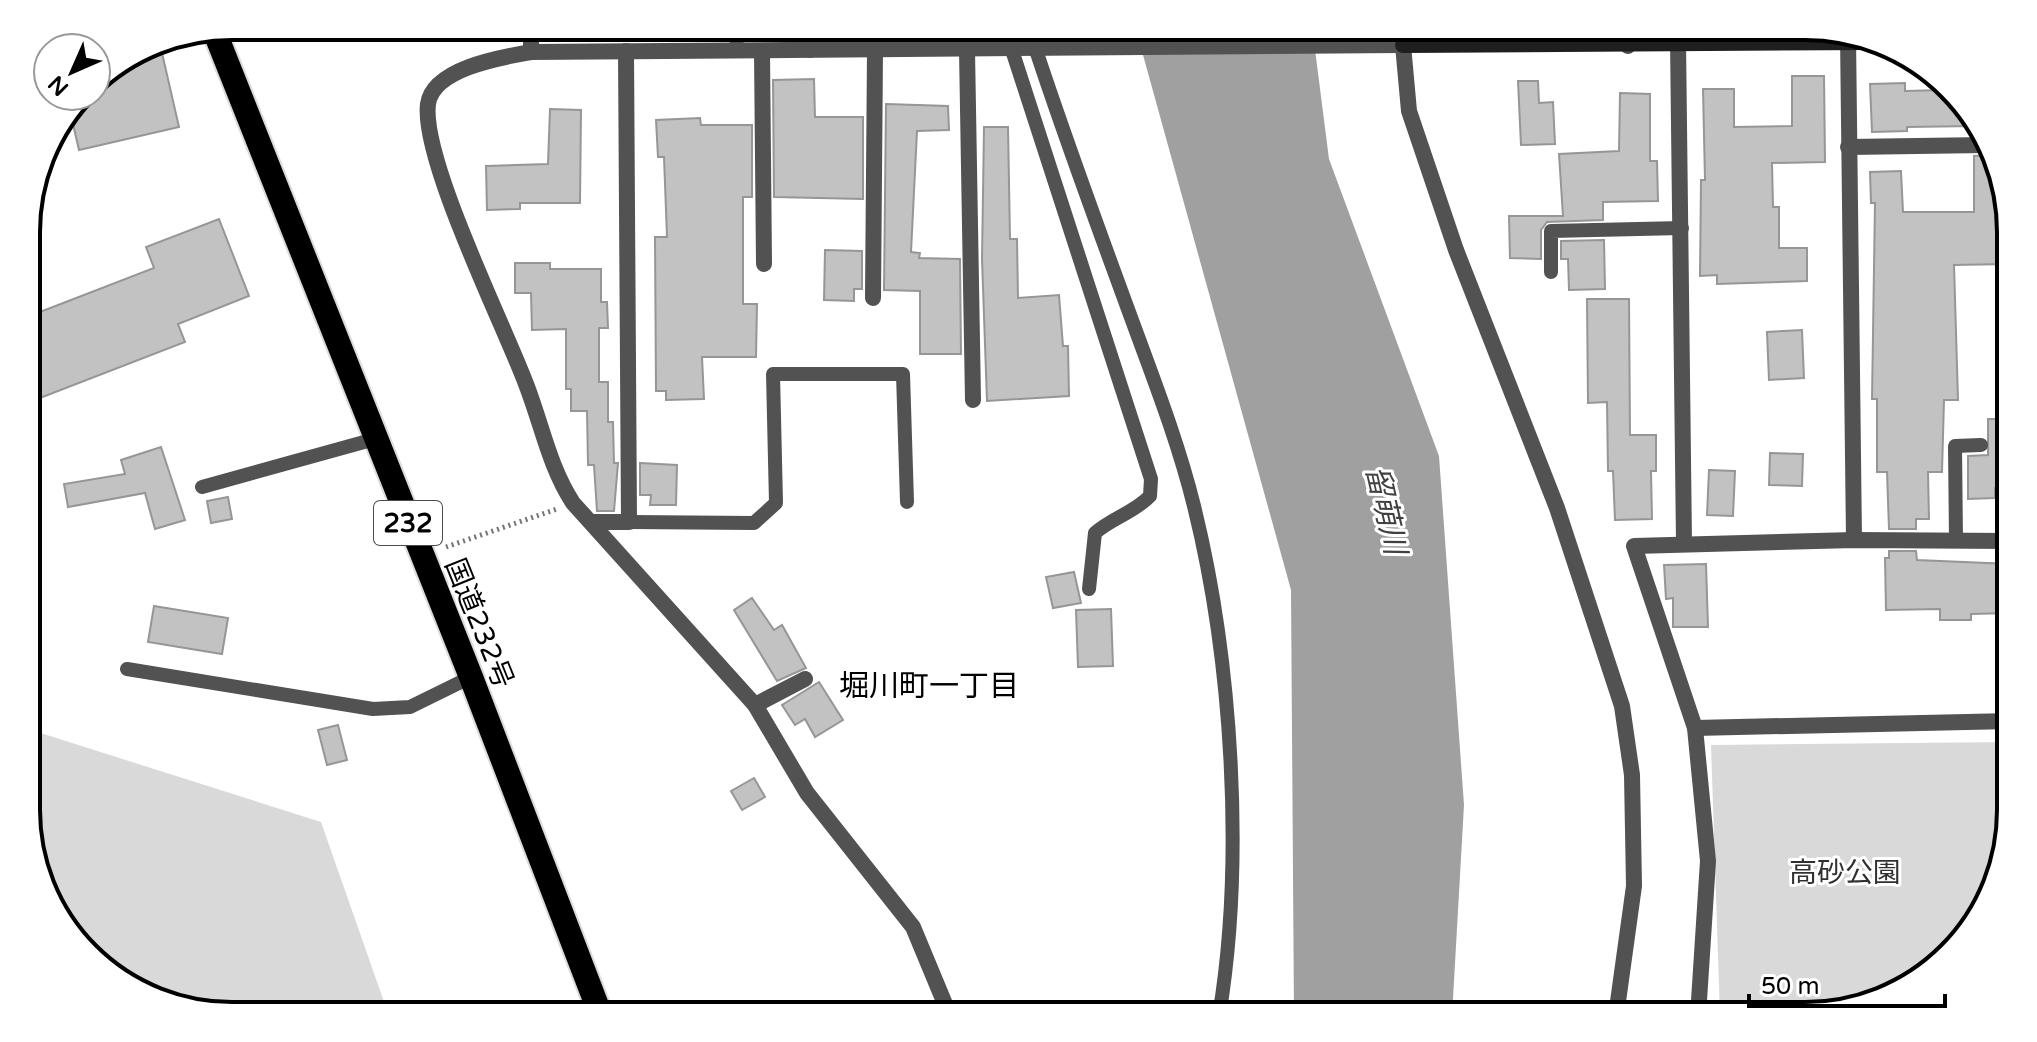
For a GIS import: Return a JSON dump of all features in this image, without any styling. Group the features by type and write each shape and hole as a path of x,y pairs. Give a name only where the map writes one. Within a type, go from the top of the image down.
{"highway":[{"name":"国道232号","path":"218,41 471,677 596,1002"}],"street":[{"path":"531,40 531,52"},
{"path":"1012,40 1012,50"},
{"path":"1039,40 1042,50"},
{"path":"1401,40 1413,125 1456,250 1557,508 1622,706 1632,775 1634,886 1618,1002"},
{"path":"1628,40 1628,46"},
{"path":"944,1002 913,927 807,793 755,705 573,503 557,478 528,387 453,208 434,150 428,103 437,86 476,62 531,52 1628,46 1678,41 1763,40"},
{"path":"1678,41 1684,543"},
{"path":"1848,46 1854,540"},
{"path":"967,50 973,400"},
{"path":"593,522 629,522 626,51"},
{"path":"762,51 764,264"},
{"path":"873,298 875,51"},
{"path":"1848,147 1976,145"},
{"path":"1699,1002 1708,861 1695,728 1634,546 1854,540 1997,541"},
{"path":"755,705 805,679"},
{"path":"1695,728 1997,721"}],"lane":[{"path":"737,40 737,51"},
{"path":"810,40 810,51"},
{"path":"1502,40 1502,45"},
{"path":"1012,50 1151,479 1150,496 1141,505 1109,521 1095,533 1089,589"},
{"path":"1042,50 1194,505 1217,626 1233,805 1230,952 1221,1002"},
{"path":"1551,272 1551,231 1682,228"},
{"path":"629,522 754,523 776,503 773,374 903,374 907,502"},
{"path":"202,487 375,439"},
{"path":"1956,540 1955,446 1981,445"},
{"path":"127,669 373,709 410,707 471,677"}],"path":[{"path":"420,555 529,522 573,503"}],"green space":[{"path":"40,733 321,822 384,1002 232,1002 183,995 147,982 106,954 72,916 60,895 42,835"},
{"name":"高砂公園","path":"1997,742 1995,835 1987,871 1965,916 1931,954 1911,970 1866,992 1817,1002 1720,1002 1711,745"}],"water":[{"name":"留萌川","path":"1139,40 1314,40 1329,159 1439,456 1464,805 1453,1002 1294,1002 1291,590"}],"building":[{"path":"162,54 179,127 79,150 73,125 83,112 112,112 112,83 136,66"},
{"path":"1792,76 1824,76 1825,162 1772,163 1773,207 1779,207 1779,248 1807,248 1807,281 1717,284 1717,275 1700,276 1701,180 1705,180 1703,89 1734,89 1734,127 1792,126"},
{"path":"814,79 815,117 863,117 863,199 774,197 773,80"},
{"path":"1518,81 1538,81 1539,103 1553,102 1555,144 1521,145"},
{"path":"1905,83 1905,91 1933,90 1965,126 1907,127 1907,131 1872,132 1870,84"},
{"path":"1620,93 1650,94 1650,161 1657,161 1658,201 1603,202 1603,220 1547,222 1541,230 1541,259 1510,258 1509,216 1563,216 1559,154 1619,151"},
{"path":"886,104 948,106 949,130 917,131 911,252 920,253 919,258 960,259 961,354 920,354 920,291 884,290"},
{"path":"550,109 581,110 580,203 520,203 520,209 487,210 486,166 548,164"},
{"path":"700,118 701,125 752,125 752,197 743,197 743,304 757,304 756,357 702,357 704,399 666,400 666,391 656,391 655,237 667,237 664,157 658,157 656,120"},
{"path":"984,127 1008,127 1010,239 1017,239 1018,298 1059,295 1063,346 1068,346 1069,396 987,401 982,259"},
{"path":"1974,156 1981,156 1993,195 1997,264 1954,265 1958,400 1944,400 1942,472 1928,472 1929,519 1916,519 1916,529 1889,529 1887,472 1877,472 1877,399 1872,399 1875,203 1871,203 1870,172 1901,171 1903,212 1974,212"},
{"path":"219,219 249,296 178,324 185,342 40,398 40,312 154,268 146,247"},
{"path":"1604,240 1605,289 1569,290 1568,259 1561,259 1561,241"},
{"path":"825,250 862,251 862,289 854,289 854,301 824,300"},
{"path":"515,263 550,263 550,269 601,269 601,302 607,302 608,328 599,328 599,382 608,382 608,422 613,422 614,463 618,463 614,511 597,511 594,465 588,465 587,411 571,411 571,389 566,389 566,329 532,330 531,293 515,293"},
{"path":"1587,299 1629,299 1630,435 1656,435 1656,471 1651,471 1652,519 1615,520 1613,471 1608,471 1607,402 1588,403"},
{"path":"1802,330 1804,378 1769,380 1767,332"},
{"path":"1988,419 1997,419 1995,498 1968,499 1968,456 1988,455"},
{"path":"161,447 185,520 155,529 145,493 68,507 64,484 125,474 121,460"},
{"path":"1770,453 1803,454 1802,486 1769,485"},
{"path":"640,463 677,465 676,505 650,505 651,495 640,495"},
{"path":"1709,470 1735,471 1733,516 1707,515"},
{"path":"228,497 232,519 211,523 207,501"},
{"path":"1889,551 1916,551 1917,560 1997,563 1997,613 1971,614 1971,620 1940,620 1940,609 1886,610 1885,558 1889,558"},
{"path":"1706,564 1708,627 1673,627 1673,598 1666,599 1664,565"},
{"path":"1074,572 1081,603 1053,608 1046,577"},
{"path":"752,598 774,630 782,625 806,668 777,681 734,610"},
{"path":"154,606 228,618 222,654 148,642"},
{"path":"1111,609 1113,666 1078,667 1076,610"},
{"path":"819,682 843,720 815,737 805,719 795,725 782,705"},
{"path":"338,725 347,760 327,765 318,730"},
{"path":"754,778 765,797 742,810 731,791"}],"district":[{"name":"堀川町一丁目","path":"929,686"}]}
